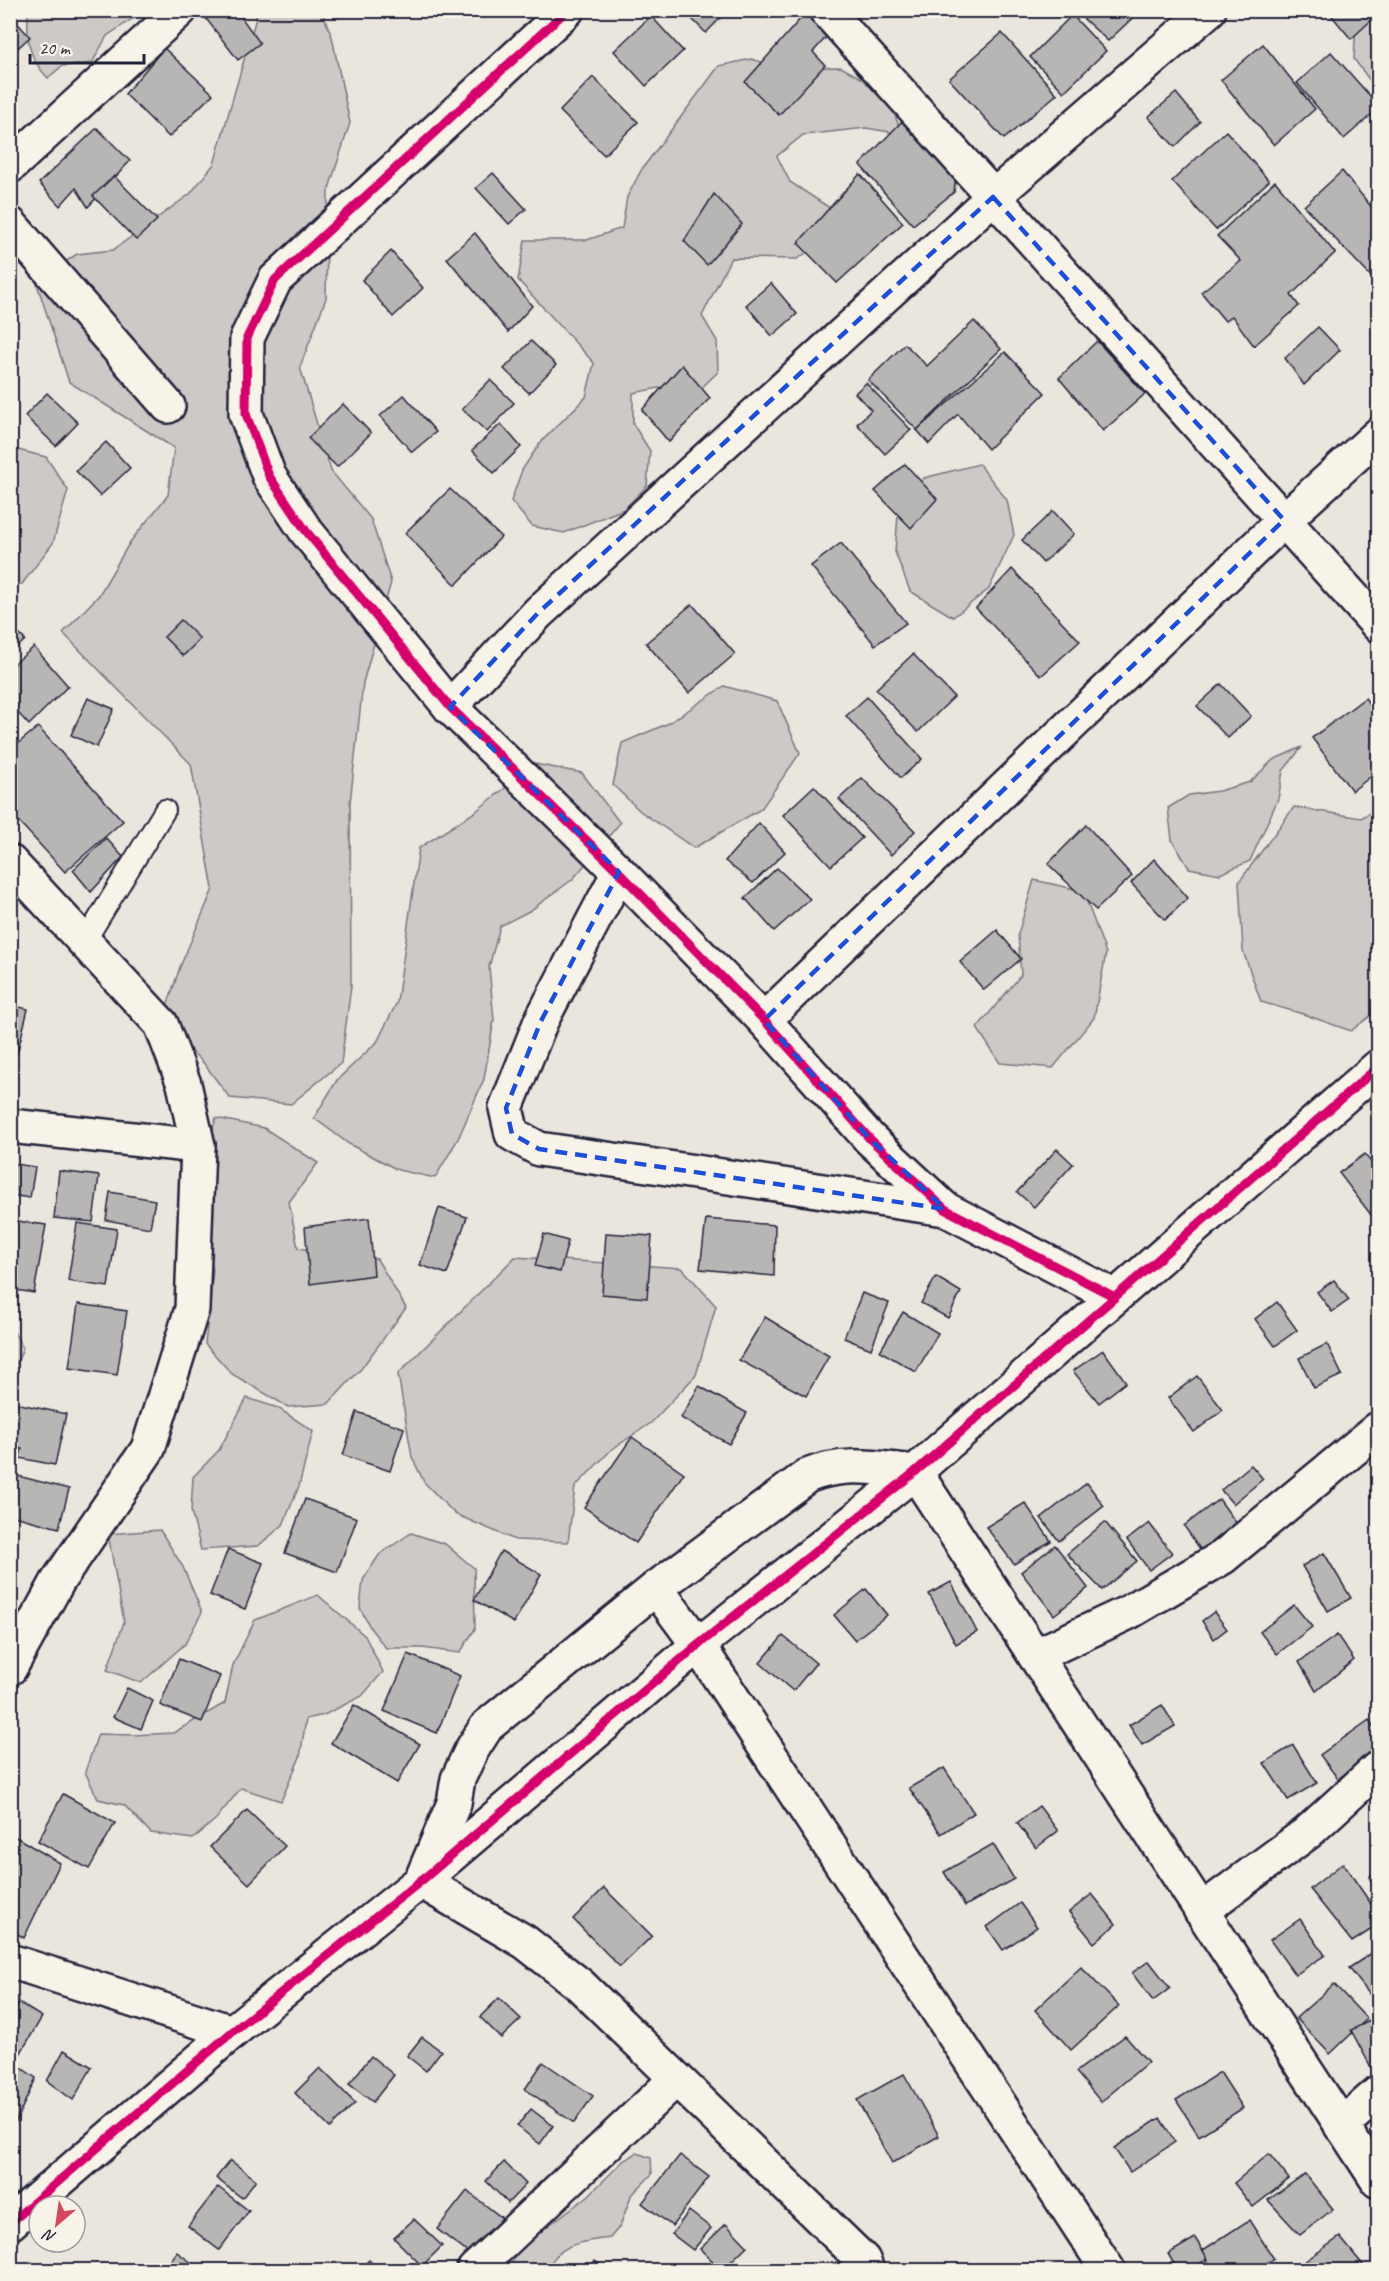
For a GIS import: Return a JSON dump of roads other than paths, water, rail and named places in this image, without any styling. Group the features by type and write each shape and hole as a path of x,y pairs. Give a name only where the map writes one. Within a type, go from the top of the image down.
{"street":[{"path":"10,166 180,10"},
{"path":"567,10 275,280 247,338 246,414 269,476 306,531 450,707 619,872 764,1020 870,1139 945,1209 1115,1297"},
{"path":"826,10 1378,625"},
{"path":"450,707 538,613 993,197 1209,10"},
{"path":"10,224 168,406"},
{"path":"764,1020 1284,520 1378,435"},
{"path":"10,862 161,1024 184,1084 198,1146 192,1309 148,1449 58,1581 10,1668"},
{"path":"619,872 541,1021 506,1108 512,1134 539,1149 945,1209"},
{"path":"10,2223 232,2032 421,1881 698,1645 915,1472 1378,1067"},
{"path":"10,1126 198,1146"},
{"path":"1035,1656 1129,1612 1223,1557 1378,1429"},
{"path":"421,1881 454,1803 458,1779 471,1751 487,1726 656,1588 807,1476 827,1468 850,1466 915,1472"},
{"path":"915,1472 1378,2181"},
{"path":"656,1588 698,1645 1107,2271"},
{"path":"1201,1911 1307,1833 1378,1768"},
{"path":"421,1881 525,1942 580,1985 862,2260 867,2271"},
{"path":"10,1961 232,2032"},
{"path":"474,2271 676,2079"},
{"path":"1341,2126 1378,2093"}],"lane":[{"path":"85,941 165,810"}]}
